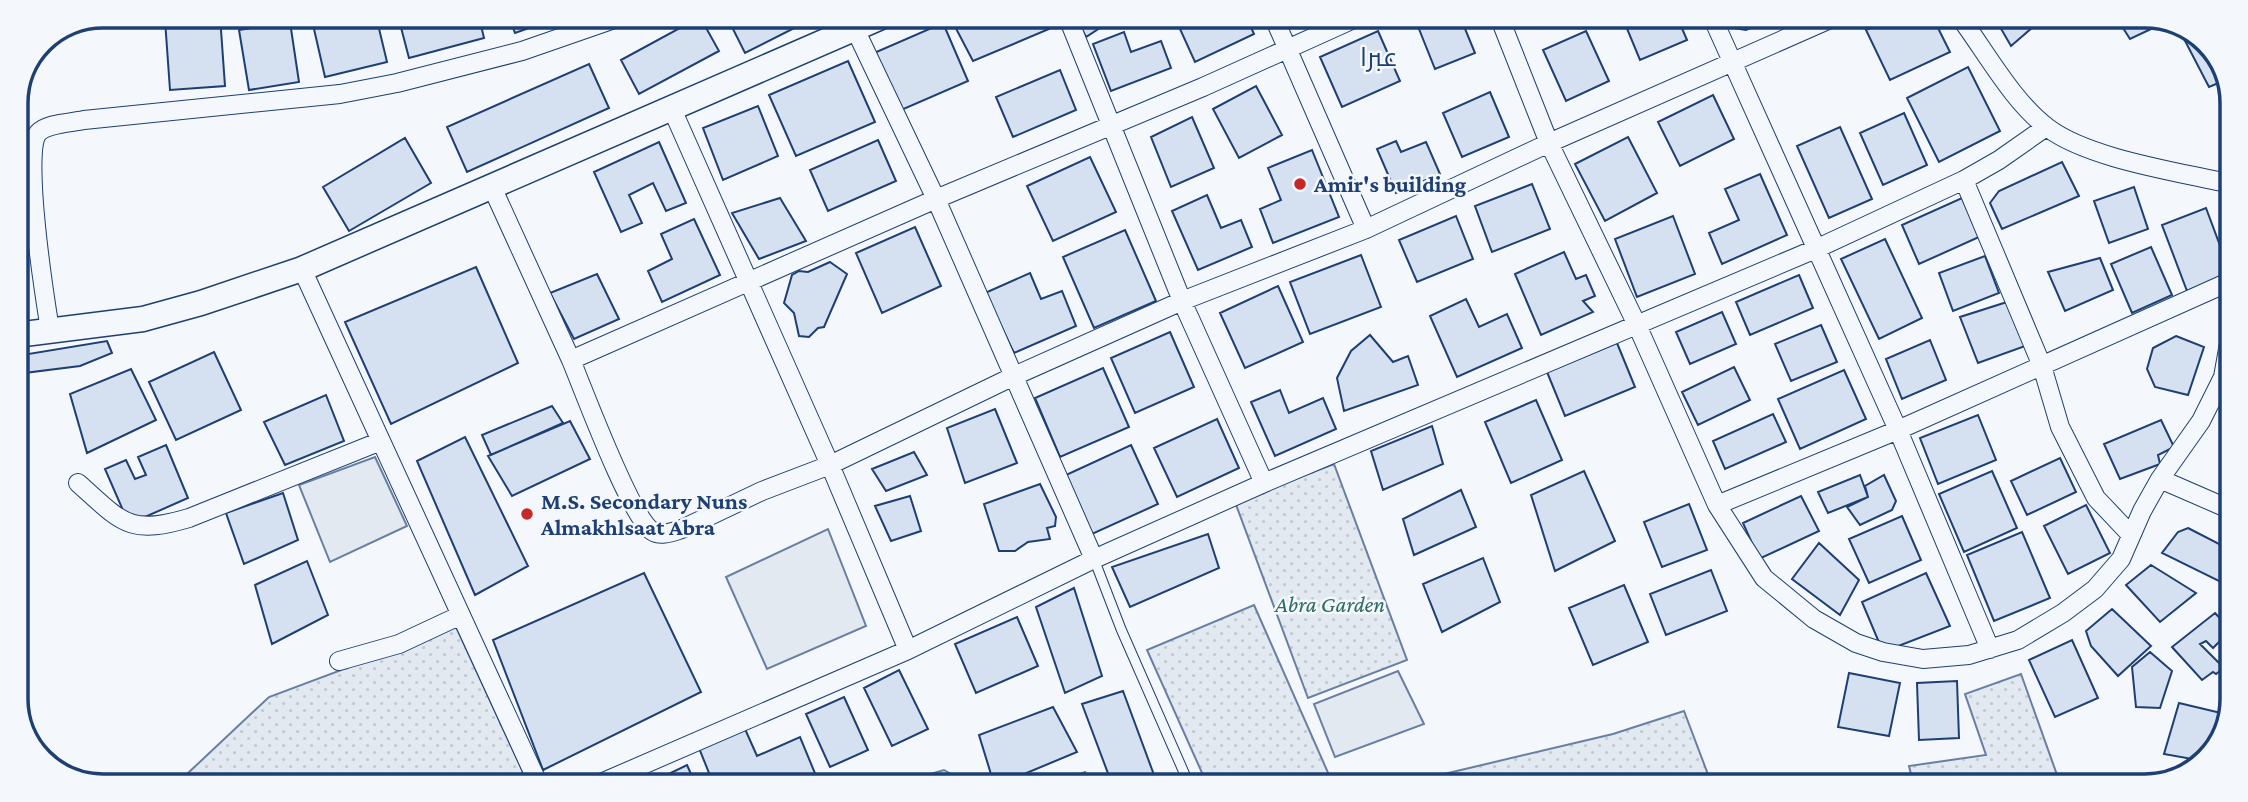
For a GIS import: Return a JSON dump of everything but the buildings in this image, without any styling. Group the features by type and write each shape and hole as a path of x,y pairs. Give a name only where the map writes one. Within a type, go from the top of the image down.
{"main road":[{"path":"28,333 143,319 201,303 302,269 855,29"}],"street":[{"path":"50,330 32,177 33,146 36,136 42,130 84,120 340,94 522,51 588,28"},
{"path":"1072,28 1182,301 1264,483"},
{"path":"1278,28 1366,229"},
{"path":"571,360 936,199 1203,87 1335,28"},
{"path":"1504,28 1549,143 1637,325 1717,505 1764,578 1814,618 1856,643 1883,652 1923,659 1969,654 2018,640 2063,613 2095,589 2122,559 2142,511 2160,479 2201,421 2220,381"},
{"path":"1717,28 1898,429 1990,649"},
{"path":"492,187 571,360 621,478 642,521 660,535 682,529 762,491 830,465 1012,377 1182,301 1366,229 1549,143 1810,28"},
{"path":"1968,28 2020,100 2046,127 2065,140 2099,153 2220,181"},
{"path":"855,29 936,199 1094,559"},
{"path":"672,109 830,465 908,650"},
{"path":"622,774 908,650 1094,559 1264,483 1818,248 1964,180 1999,160 2046,127"},
{"path":"1964,180 2042,366 2060,426 2096,498 2131,535"},
{"path":"302,269 534,774"},
{"path":"1717,505 1898,429 2220,286"},
{"path":"78,483 129,524 138,527 161,526 381,441"},
{"path":"2160,479 2220,505"},
{"path":"339,661 399,644 461,615"}],"lane":[{"path":"1094,559 1121,629 1185,774"}],"green space":[{"path":"375,457 407,526 330,562 299,485"},
{"name":"Abra Garden","path":"1334,464 1407,660 1308,698 1235,502"},
{"path":"828,529 866,626 767,669 726,577"},
{"path":"1254,605 1329,774 1203,774 1147,650"},
{"path":"456,627 524,774 187,774 269,697"},
{"path":"1398,671 1424,724 1335,757 1314,704"},
{"path":"2021,674 2057,774 1911,774 1909,766 1986,755 1965,694"},
{"path":"1684,711 1708,774 1444,774 1613,734"},
{"path":"944,770 951,774 930,774"}],"place":[{"name":"Amir's building","path":"1300,184"},
{"name":"M.S. Secondary Nuns Almakhlsaat Abra","path":"527,514"}],"district":[{"name":"عبرا","path":"1379,57"}]}
